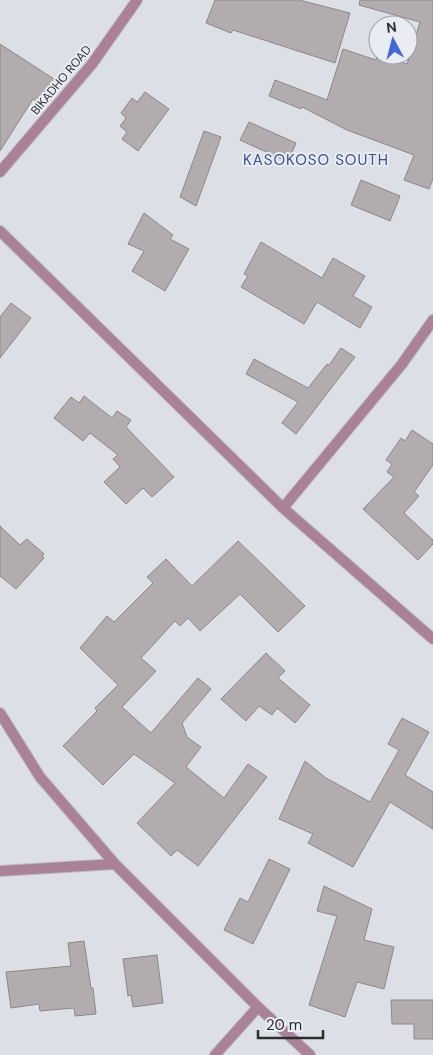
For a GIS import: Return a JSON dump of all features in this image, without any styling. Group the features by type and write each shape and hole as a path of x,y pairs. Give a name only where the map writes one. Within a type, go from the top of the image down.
{"street":[{"name":"BIKADHO ROAD","path":"0,172 92,64 137,0"},
{"path":"0,231 283,508 433,639"},
{"path":"283,508 402,364 433,320"},
{"path":"0,714 40,777 115,864 258,1007 310,1055"},
{"path":"0,871 115,864"},
{"path":"215,1055 258,1007"}],"building":[{"path":"215,0 299,0 350,13 335,63 233,30 231,33 206,23"},
{"path":"360,0 433,0 433,179 429,189 404,180 414,155 347,130 302,107 301,109 269,96 275,80 327,100 343,49 368,57 368,65 418,65 418,28 420,22 418,21 418,15 395,15 359,5"},
{"path":"0,44 54,79 38,102 33,99 0,151"},
{"path":"145,92 169,109 138,151 122,139 127,132 120,126 126,118 121,113 132,98 137,102"},
{"path":"249,122 296,143 288,162 240,140"},
{"path":"204,131 221,137 196,206 180,197"},
{"path":"361,180 400,196 390,221 351,205"},
{"path":"144,213 173,235 170,239 189,249 165,291 132,271 144,251 128,244"},
{"path":"261,242 322,278 333,258 365,276 353,296 372,307 360,328 317,302 304,324 241,287 248,276 244,274"},
{"path":"11,303 31,318 0,358 0,317"},
{"path":"341,348 355,357 296,434 282,423 298,402 246,374 254,359 308,388 327,364 329,365"},
{"path":"84,396 112,418 117,411 131,420 126,427 174,477 152,497 143,488 126,504 104,482 120,467 113,459 118,455 90,433 83,441 54,418 71,397 79,403"},
{"path":"412,430 433,444 433,465 414,492 419,496 404,513 433,540 433,544 418,560 363,509 394,477 387,472 392,464 386,460 401,438 405,441"},
{"path":"0,526 20,545 27,539 44,554 42,557 44,558 16,589 0,576"},
{"path":"238,541 305,606 278,632 240,594 200,631 188,618 180,626 175,621 141,658 156,671 122,707 151,733 198,678 211,689 182,723 187,737 201,747 186,767 224,798 248,764 267,777 198,866 177,850 171,856 137,823 175,783 134,754 103,785 63,746 97,711 95,708 118,685 80,648 107,616 114,622 153,583 147,577 166,559 192,586"},
{"path":"266,653 285,671 278,678 310,705 295,723 277,708 272,715 259,706 246,721 221,699"},
{"path":"402,718 429,732 405,775 433,792 433,829 390,802 353,867 308,843 313,834 279,819 305,761 326,778 370,802 399,750 388,744"},
{"path":"269,859 290,869 253,944 224,930 240,898 248,902"},
{"path":"324,886 372,909 364,940 394,947 384,989 357,982 345,1017 309,1005 337,916 317,911"},
{"path":"84,941 96,1014 75,1016 74,1008 40,1011 39,1004 11,1008 6,972 71,966 68,943"},
{"path":"157,955 163,1003 133,1007 131,995 128,996 123,959"},
{"path":"391,1000 433,1000 433,1039 414,1039 414,1024 392,1024"}],"district":[{"name":"KASOKOSO SOUTH","path":"316,160"}]}
